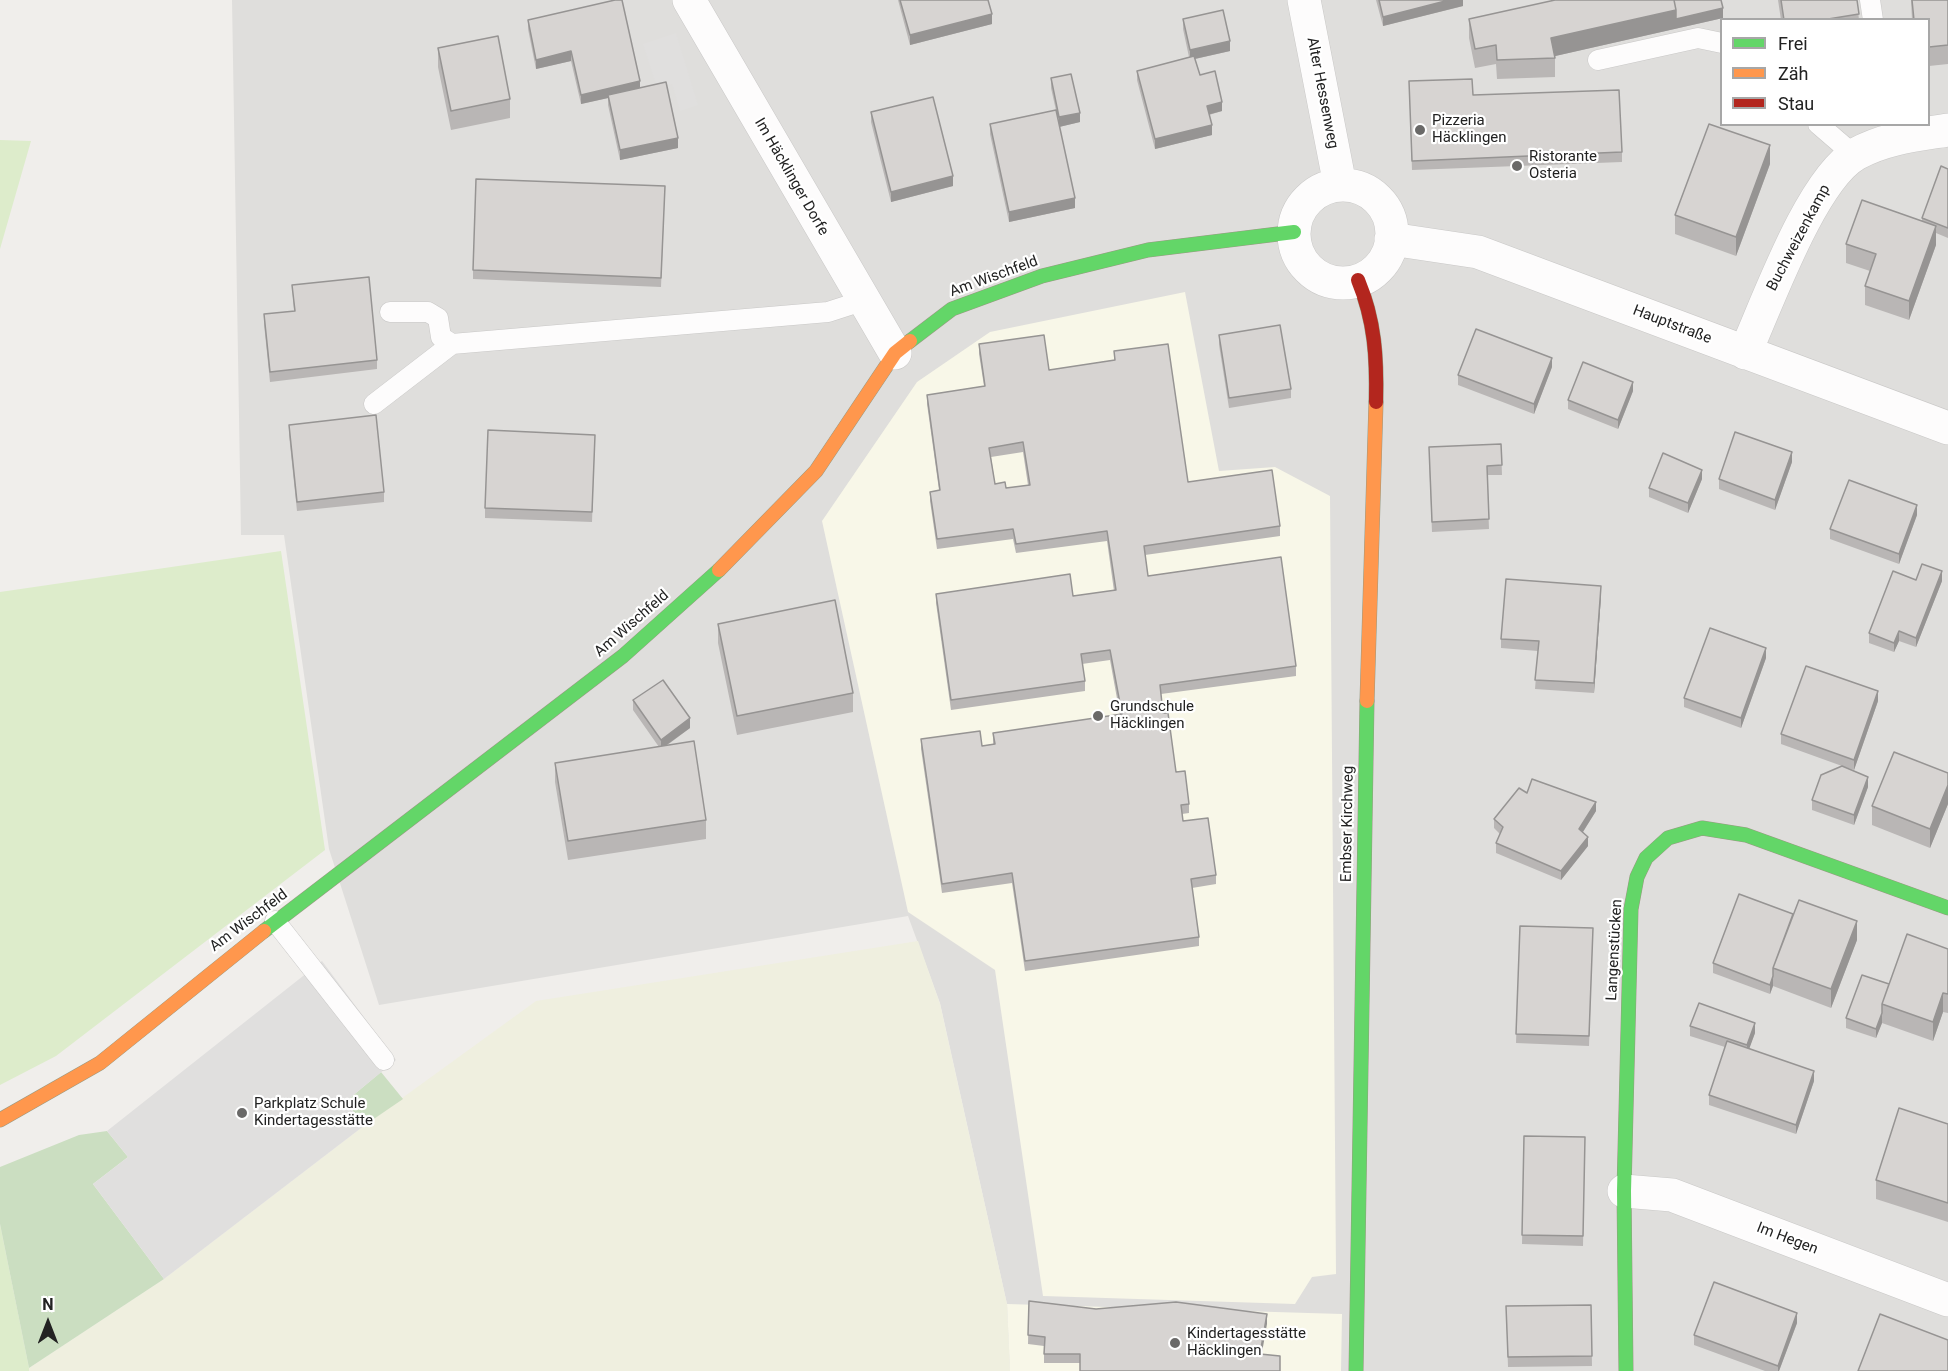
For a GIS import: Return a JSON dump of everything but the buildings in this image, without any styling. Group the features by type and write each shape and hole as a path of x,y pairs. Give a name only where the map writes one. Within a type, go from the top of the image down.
{"street":[{"name":"Im Häcklinger Dorfe","path":"689,0 862,301 895,353"},
{"name":"Alter Hessenweg","path":"1304,0 1340,185"},
{"name":"Buchweizenkamp","path":"1745,352 1776,278 1822,188 1854,155 1890,132 1948,130"},
{"path":"1340,185 1368,192 1379,201 1391,226 1389,250 1377,269 1358,280 1343,283 1327,280 1313,273 1302,261 1295,247 1294,232 1296,218 1314,194 1340,185"},
{"name":"Am Wischfeld","path":"0,1120 100,1063 275,921 623,656 724,565 816,471 895,353 952,309 1042,276 1148,250 1294,232"},
{"name":"Hauptstraße","path":"1391,239 1478,252 1948,428"},
{"name":"Embser Kirchweg","path":"1356,1371 1366,731 1377,352 1369,307 1358,280"},
{"name":"Langenstücken","path":"1626,1371 1624,1191 1631,909 1637,877 1646,858 1668,838 1702,828 1746,835 1948,908"},
{"name":"Im Hegen","path":"1624,1191 1672,1195 1948,1300"}],"lane":[{"path":"1870,0 1873,18"},
{"path":"1598,60 1698,38 1720,43"},
{"path":"1820,126 1854,155"},
{"path":"374,404 452,344 828,312 862,301"},
{"path":"390,312 428,312 438,318 441,337 452,344"},
{"path":"275,921 384,1060"}],"shaded area":[{"path":"232,0 1948,0 1948,1371 1010,1371 1007,1304 940,1003 908,916 379,1005 329,849 284,535 241,535"},
{"path":"676,33 698,105 680,111 672,84 657,88 643,44"},
{"name":"Grundschule Häcklingen","path":"1185,292 1219,471 1275,467 1330,496 1336,1274 1312,1277 1295,1304 1043,1296 995,970 908,912 822,521 917,382 990,332"},
{"name":"Parkplatz Schule Kindertagesstätte","path":"322,961 396,1060 345,1102 365,1125 164,1279 93,1184 128,1157 107,1131"},
{"name":"Kindertagesstätte Häcklingen","path":"1007,1304 1342,1314 1341,1371 1010,1371"}],"green space":[{"path":"0,140 31,141 0,249"},
{"path":"281,551 325,850 56,1056 0,1085 0,592"},
{"path":"918,941 940,1004 1007,1304 1010,1371 29,1371 29,1368 164,1279 365,1125 536,1001"},
{"path":"381,1072 403,1099 365,1125 345,1102"},
{"path":"107,1131 128,1157 93,1184 164,1279 29,1368 0,1224 0,1167 79,1135"},
{"path":"0,1224 29,1368 29,1371 0,1371"}],"traffic: fast":[{"path":"910,341 952,309 1042,276 1148,250 1294,232"},
{"path":"264,931 623,656 719,570"},
{"path":"1356,1371 1367,701"},
{"path":"1626,1371 1624,1191 1631,909 1637,877 1646,858 1668,838 1702,828 1746,835 1948,908"}],"traffic: slow":[{"path":"719,570 816,471 895,353 910,341"},
{"path":"1367,701 1376,402"},
{"path":"0,1120 100,1063 264,931"}],"traffic: jam":[{"path":"1358,280 1364,295 1374,340 1376,402"}],"place":[{"name":"Pizzeria Häcklingen","path":"1420,130"},
{"name":"Ristorante Osteria","path":"1517,166"},
{"name":"Grundschule Häcklingen","path":"1098,716"},
{"name":"Parkplatz Schule Kindertagesstätte","path":"242,1113"},
{"name":"Kindertagesstätte Häcklingen","path":"1175,1343"}]}
